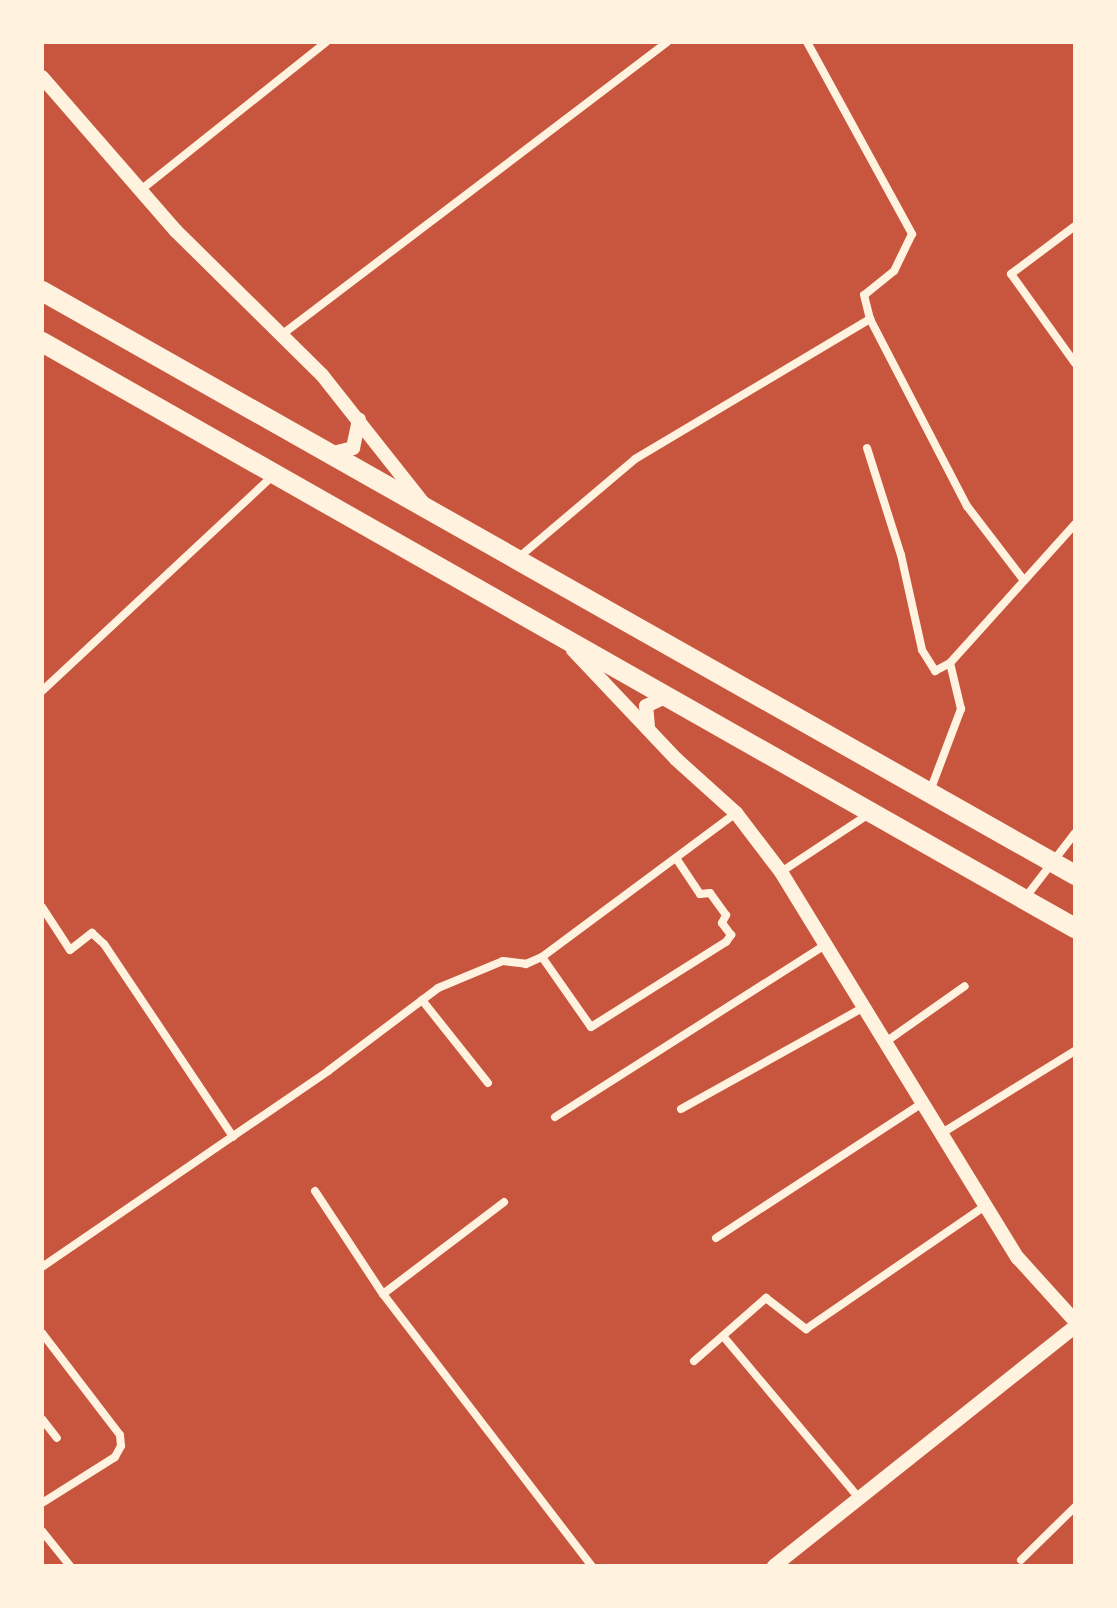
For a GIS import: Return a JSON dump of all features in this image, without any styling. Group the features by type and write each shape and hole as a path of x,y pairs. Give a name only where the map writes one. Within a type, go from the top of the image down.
{"highway":[{"path":"42,291 325,453 424,504 515,561 1075,875"},
{"path":"42,342 551,627 1075,928"}],"street":[{"path":"142,189 326,42"},
{"path":"284,333 667,42"},
{"path":"807,42 912,234 894,271 864,295 870,319 967,506 1022,578"},
{"path":"42,77 200,255 284,333 359,420 424,504"},
{"path":"1075,226 1011,274 1075,363"},
{"path":"515,561 635,459 870,319"},
{"path":"325,453 345,454 353,448 359,420"},
{"path":"867,448 901,555 922,650 931,669 950,663 1022,578 1075,524"},
{"path":"42,691 276,473"},
{"path":"551,627 736,813 781,872 1024,1267 1075,1324 774,1566"},
{"path":"929,795 961,709 950,663"},
{"path":"651,730 644,715 652,699 676,700"},
{"path":"42,1267 233,1137 438,988 503,961 526,964 542,957 736,813"},
{"path":"781,872 870,813"},
{"path":"1025,899 1049,860 1075,833"},
{"path":"542,957 591,1027 726,942 731,935 722,923 726,915 710,893 700,894 676,858"},
{"path":"42,907 70,950 92,933 104,944 233,1137"},
{"path":"555,1117 825,945"},
{"path":"887,1041 965,986"},
{"path":"422,1000 488,1083"},
{"path":"681,1109 865,1006"},
{"path":"942,1133 1075,1051"},
{"path":"716,1238 922,1103"},
{"path":"315,1191 383,1294 592,1566"},
{"path":"383,1294 504,1202"},
{"path":"694,1361 766,1298 798,1327 806,1329 985,1206"},
{"path":"42,1333 120,1435 121,1446 115,1457 42,1503"},
{"path":"723,1336 859,1498"},
{"path":"42,1419 57,1438"},
{"path":"1021,1560 1075,1507"},
{"path":"42,1531 70,1566"}]}
